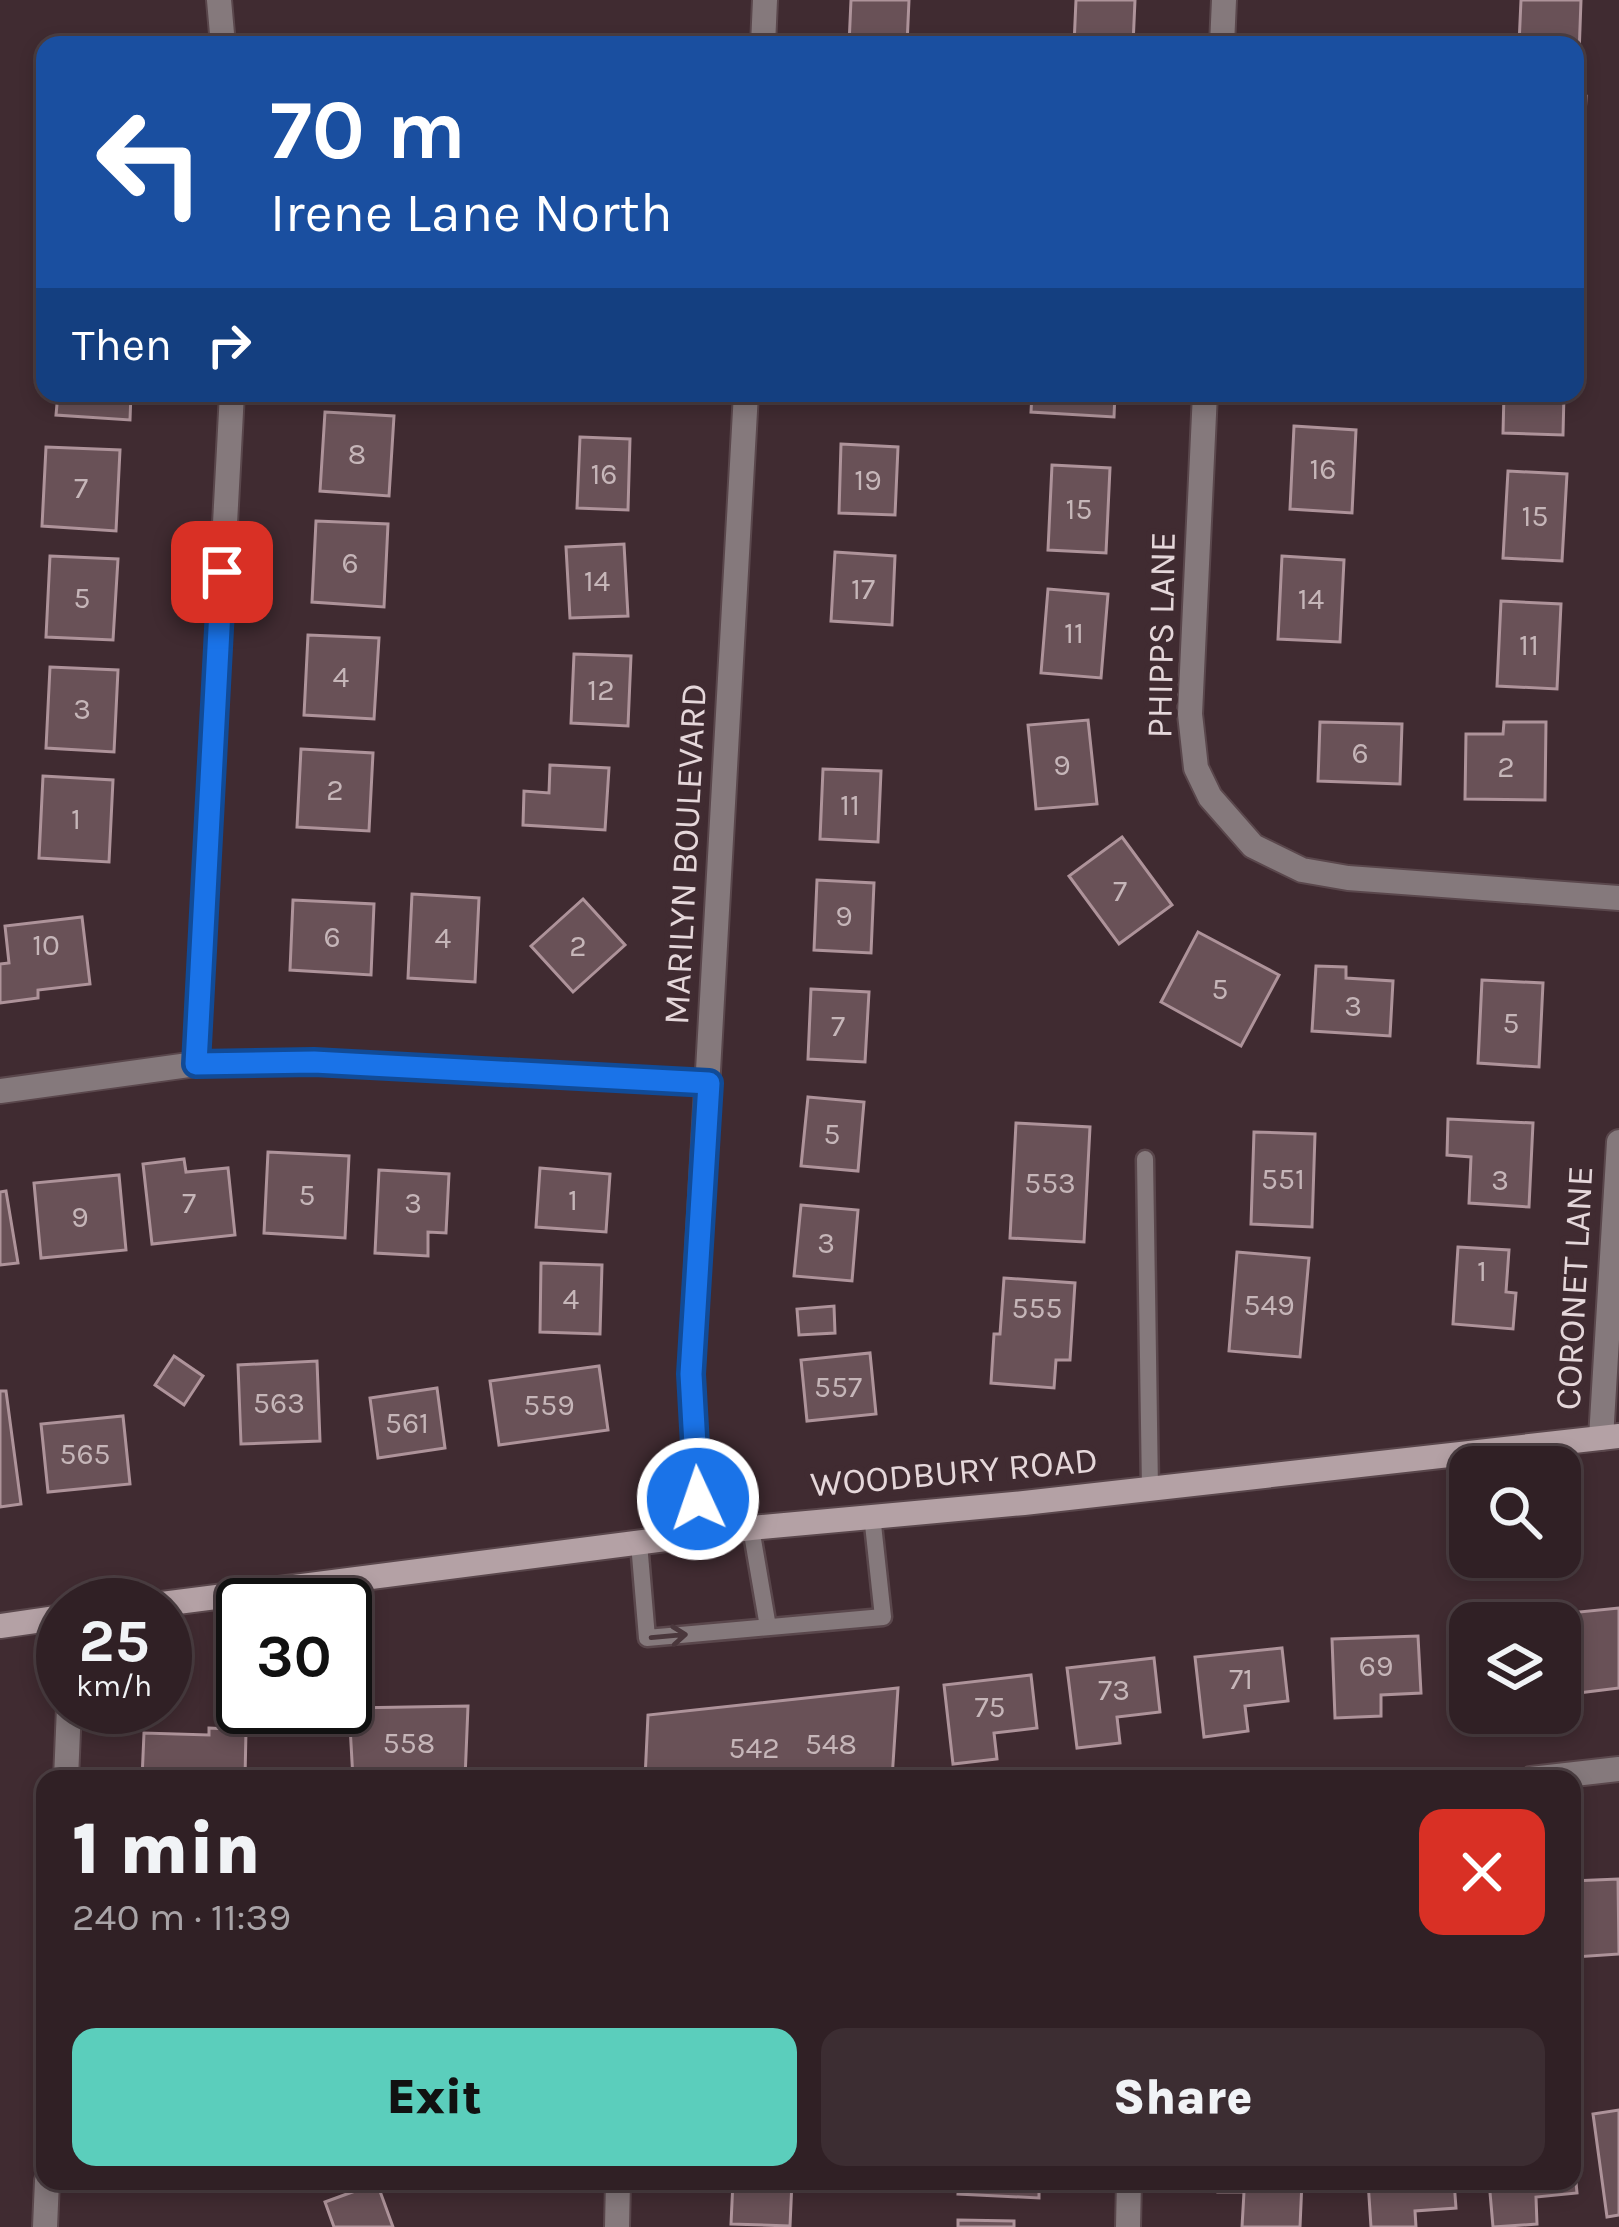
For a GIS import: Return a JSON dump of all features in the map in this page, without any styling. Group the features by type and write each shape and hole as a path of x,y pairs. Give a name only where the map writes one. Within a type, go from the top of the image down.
{"main road":[{"name":"WOODBURY ROAD","path":"192,1600 751,1528 1024,1503 1610,1437"},
{"path":"0,1626 36,1621"}],"street":[{"path":"219,0 222,36"},
{"path":"763,36 765,0"},
{"path":"1222,36 1224,0"},
{"path":"196,1064 232,402"},
{"name":"MARILYN BOULEVARD","path":"700,1535 691,1374 746,402"},
{"name":"PHIPPS LANE","path":"1204,402 1190,714 1196,768 1210,797 1253,846 1302,871 1619,898"},
{"path":"0,1091 196,1064 314,1062 709,1083"},
{"name":"CORONET LANE","path":"1610,1437 1619,1142"},
{"path":"66,1770 68,1734"},
{"path":"1581,1773 1619,1769"},
{"path":"45,2227 47,2190"},
{"path":"617,2227 618,2190"},
{"path":"1128,2227 1130,2190"}],"lane":[{"path":"1145,1159 1150,1489"},
{"path":"639,1543 647,1638 883,1617 872,1515"},
{"path":"751,1528 768,1627"}],"building":[{"path":"851,0 909,0 907,36 849,36"},
{"path":"1076,0 1135,0 1133,36 1074,36"},
{"path":"1521,0 1581,0 1580,36 1519,36"},
{"path":"57,402 131,402 130,420 56,415"},
{"path":"1032,402 1115,402 1114,417 1031,412"},
{"path":"1504,402 1564,402 1563,435 1503,433"},
{"path":"325,412 394,416 389,496 320,491"},
{"path":"1294,426 1356,430 1352,513 1290,509"},
{"path":"580,437 630,439 628,510 577,508"},
{"path":"841,444 898,447 895,515 839,513"},
{"path":"46,447 120,450 116,531 42,526"},
{"path":"1052,465 1110,468 1106,553 1048,550"},
{"path":"1508,471 1567,474 1562,561 1503,558"},
{"path":"316,521 388,524 384,607 312,602"},
{"path":"624,544 628,616 570,618 566,547"},
{"path":"835,552 895,556 892,625 831,621"},
{"path":"50,556 118,559 113,640 46,637"},
{"path":"1282,556 1344,560 1340,642 1278,639"},
{"path":"1048,589 1108,594 1101,678 1041,673"},
{"path":"1501,601 1561,604 1557,689 1497,686"},
{"path":"308,635 379,638 374,719 304,715"},
{"path":"574,654 631,656 628,726 571,723"},
{"path":"50,667 118,670 114,752 46,748"},
{"path":"1088,720 1097,804 1036,809 1028,725"},
{"path":"1320,722 1402,724 1400,784 1318,781"},
{"path":"1504,722 1546,722 1545,800 1465,799 1466,734 1503,734"},
{"path":"301,749 373,753 369,831 297,827"},
{"path":"550,765 609,768 605,830 523,825 524,791 549,793"},
{"path":"823,769 881,771 878,842 820,839"},
{"path":"43,776 113,780 109,862 39,858"},
{"path":"1122,837 1172,905 1119,944 1069,876"},
{"path":"817,880 874,883 871,953 814,950"},
{"path":"412,894 479,898 475,982 408,978"},
{"path":"583,899 625,945 573,992 531,946"},
{"path":"293,900 374,904 371,975 290,970"},
{"path":"82,917 90,984 38,990 38,998 0,1003 0,964 9,963 5,926"},
{"path":"1198,932 1279,975 1241,1046 1161,1002"},
{"path":"1316,966 1346,967 1346,978 1393,981 1390,1036 1312,1031"},
{"path":"1482,980 1543,983 1539,1067 1478,1063"},
{"path":"811,989 869,992 865,1062 808,1059"},
{"path":"808,1097 864,1102 858,1171 801,1166"},
{"path":"1448,1119 1533,1123 1529,1207 1469,1203 1471,1157 1447,1155"},
{"path":"1016,1123 1090,1127 1084,1242 1010,1238"},
{"path":"1254,1132 1315,1134 1312,1227 1251,1224"},
{"path":"268,1152 349,1156 345,1238 264,1233"},
{"path":"184,1159 186,1172 228,1168 235,1235 152,1244 143,1164"},
{"path":"540,1168 610,1174 606,1232 536,1227"},
{"path":"379,1170 449,1174 446,1233 428,1232 428,1256 375,1253"},
{"path":"119,1175 126,1250 41,1258 34,1183"},
{"path":"6,1191 18,1263 0,1265 0,1192"},
{"path":"801,1205 858,1210 852,1281 794,1276"},
{"path":"1458,1247 1509,1250 1506,1292 1516,1293 1513,1329 1453,1324"},
{"path":"1237,1252 1309,1258 1300,1357 1229,1351"},
{"path":"541,1263 602,1265 600,1334 540,1332"},
{"path":"1004,1278 1075,1283 1070,1360 1056,1360 1054,1388 991,1383"},
{"path":"834,1306 835,1333 799,1335 797,1309"},
{"path":"870,1353 876,1414 807,1421 801,1360"},
{"path":"174,1356 203,1376 184,1405 155,1385"},
{"path":"317,1361 320,1441 241,1444 238,1365"},
{"path":"599,1366 608,1430 499,1445 490,1381"},
{"path":"437,1388 445,1448 378,1458 370,1398"},
{"path":"0,1391 6,1391 21,1504 0,1507"},
{"path":"123,1416 130,1484 48,1492 41,1424"},
{"path":"1619,1608 1619,1688 1581,1693 1581,1612"},
{"path":"1418,1636 1421,1693 1381,1695 1381,1716 1335,1718 1332,1639"},
{"path":"1282,1648 1288,1701 1245,1706 1248,1731 1204,1737 1195,1657"},
{"path":"1154,1658 1160,1712 1117,1717 1120,1743 1077,1748 1067,1668"},
{"path":"1031,1675 1037,1728 994,1733 997,1759 953,1764 944,1685"},
{"path":"898,1688 893,1770 645,1770 648,1715"},
{"path":"468,1706 465,1770 352,1770 350,1734 372,1734 372,1708"},
{"path":"209,1728 216,1728 216,1734 246,1734 245,1770 142,1770 144,1734 209,1735"},
{"path":"1618,1879 1619,1954 1581,1957 1581,1881"},
{"path":"1619,2110 1619,2215 1607,2217 1593,2114"},
{"path":"358,2190 380,2190 393,2227 334,2227 325,2202"},
{"path":"733,2190 792,2190 790,2226 731,2224"},
{"path":"958,2190 1039,2190 1039,2198 958,2194"},
{"path":"1302,2190 1300,2227 1242,2227 1244,2192 1218,2192"},
{"path":"1369,2190 1455,2190 1456,2208 1415,2211 1416,2227 1371,2227"},
{"path":"1490,2190 1577,2190 1536,2197 1537,2224 1493,2227"},
{"path":"958,2220 1014,2221 1014,2227 958,2227"}],"route":[{"path":"222,572 196,1064 314,1062 709,1083 691,1374 698,1499"}]}
